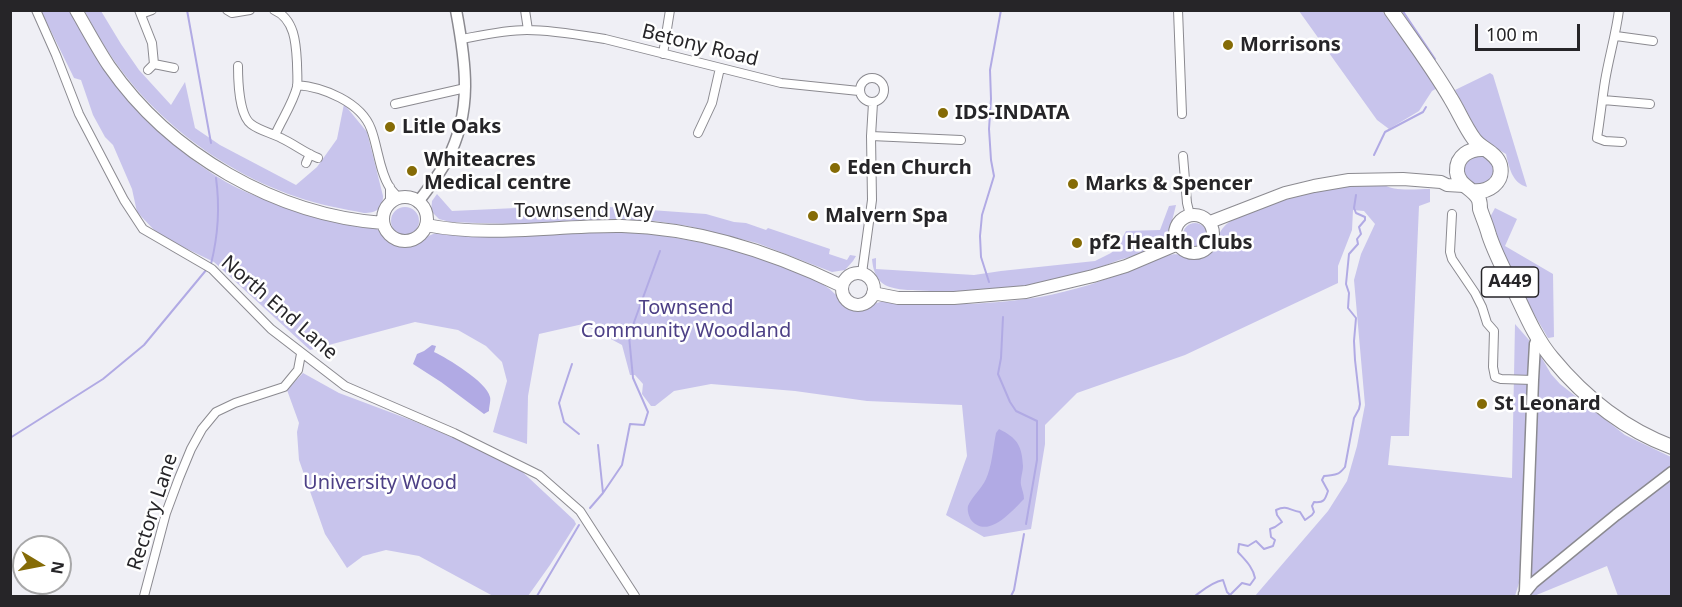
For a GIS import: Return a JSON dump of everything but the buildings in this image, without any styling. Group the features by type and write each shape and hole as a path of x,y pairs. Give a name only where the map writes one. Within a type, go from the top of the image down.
{"highway":[{"name":"A449","path":"1391,10 1443,86 1475,140 1492,153 1500,165 1500,174 1493,187 1486,213 1486,224"},
{"name":"A449","path":"1459,112 1464,154 1457,167 1461,183 1479,199 1481,212 1498,257 1550,356 1569,378 1598,405 1655,440 1671,447"},
{"path":"1464,154 1472,150 1484,149"},
{"path":"1468,188 1485,191 1493,187"}],"main road":[{"path":"76,10 109,66 140,105 175,138 205,160 238,180 309,209 383,223"},
{"path":"1441,182 1446,176 1457,172"},
{"path":"1210,222 1286,193 1358,179 1383,178 1441,182 1468,188"},
{"path":"409,198 418,202 424,209 426,217 426,225 422,232 411,240 396,240 390,236 383,223 384,213 394,201 409,198"},
{"path":"1190,215 1202,216 1210,222 1214,232 1207,249 1195,253 1184,250 1178,244 1175,234 1181,220 1190,215"},
{"name":"Townsend Way","path":"426,225 496,232 624,226 684,232 729,242 772,256 842,286 845,299 857,306 870,300 873,293"},
{"path":"842,286 849,276 862,273 871,280 873,293 898,298 954,298 1026,292 1104,273 1178,244"}],"street":[{"name":"North End Lane","path":"36,10 79,114 124,200 143,229 209,268 271,329 345,386 454,433 539,475 580,511 635,597"},
{"path":"152,10 140,12 152,43 151,67 174,68"},
{"path":"227,10 232,13 249,10"},
{"path":"274,10 286,18 294,34 297,52 297,85 275,135"},
{"path":"418,202 446,162 458,136 463,115 465,69 456,10"},
{"path":"525,10 528,30"},
{"path":"663,54 670,10"},
{"path":"1178,10 1182,114"},
{"path":"1619,10 1597,138 1623,142"},
{"name":"Betony Road","path":"462,39 499,32 528,30 605,39 781,83 859,91"},
{"path":"1616,36 1645,44 1653,41"},
{"path":"238,66 243,113 248,122 299,147 311,158"},
{"path":"698,133 712,103 720,68"},
{"path":"227,77 238,76"},
{"path":"873,77 879,80 884,87 884,93 878,101 873,103 861,98 859,91 863,81 873,77"},
{"path":"297,85 319,88 343,99 362,114 371,128 394,201"},
{"path":"395,104 461,89 465,92"},
{"path":"1603,100 1636,107 1650,104"},
{"path":"862,273 872,200 873,103"},
{"path":"871,136 961,140"},
{"path":"1184,156 1190,215"},
{"path":"1452,214 1450,252 1452,259 1475,293 1482,307 1486,324 1494,330 1493,368 1495,377 1533,380"},
{"path":"1448,269 1452,259"},
{"path":"1524,594 1533,380 1535,344 1538,337"},
{"path":"298,370 301,354"},
{"name":"Rectory Lane","path":"144,597 169,504 202,429 216,412 235,403 284,387 298,370 314,363"},
{"path":"1524,594 1533,583 1616,514 1671,472"}],"green space":[{"name":"Townsend Community Woodland","path":"41,11 71,11 83,36 116,84 157,129 202,167 241,190 257,196 290,207 368,226 406,245 414,244 437,233 518,236 627,233 689,240 742,253 794,271 821,283 847,306 856,309 887,301 977,304 1052,295 1102,281 1165,256 1175,254 1193,256 1206,253 1224,227 1233,220 1296,196 1339,188 1383,184 1399,189 1430,189 1430,202 1419,206 1409,436 1391,436 1388,465 1512,478 1515,324 1536,348 1551,374 1560,384 1625,435 1671,457 1671,596 1618,596 1607,566 1534,596 1522,596 1519,583 1515,596 1255,596 1328,511 1347,481 1357,446 1365,405 1354,280 1361,254 1375,224 1364,211 1353,210 1352,230 1338,266 1338,283 1185,355 1077,393 1045,425 1045,444 1031,529 984,537 946,515 967,456 962,405 867,401 795,391 711,384 674,391 655,406 651,406 642,394 643,384 635,375 630,375 622,345 583,324 539,334 528,396 527,444 493,432 507,381 502,362 486,346 458,330 415,322 310,350 214,262 156,232 137,212 132,189 113,145 105,137 93,115 81,80 74,78"},
{"path":"85,11 101,11 139,70 171,105 185,82 195,128 220,145 296,185 317,167 337,139 344,104 367,132 383,196 380,207 375,211 364,213 306,200 271,187 206,151 176,128 124,74 103,44"},
{"path":"1299,11 1382,11 1439,87 1432,91 1419,111 1389,129 1377,120"},
{"path":"1490,73 1493,75 1527,187 1515,178 1506,154 1482,140 1455,90"},
{"path":"1481,155 1489,158 1495,164 1494,181 1479,188 1465,179 1464,170 1469,160"},
{"path":"437,194 452,211 581,205 706,214 766,230 768,228 830,249 829,254 847,260 850,255 856,256 845,270 832,272 757,243 688,226 655,221 608,220 515,224 450,222 439,219 431,211 432,201"},
{"path":"1176,205 1167,235 1157,246 1085,272 1044,283 969,291 905,290 882,283 873,268 872,259 876,258 876,269 974,275 1095,261 1111,253 1118,246 1126,231 1160,230 1169,206"},
{"path":"405,207 415,211 419,221 415,231 405,235 395,231 391,221 395,211"},
{"path":"1495,208 1517,219 1505,246 1553,274 1554,337 1548,338 1499,250 1489,219"},
{"path":"1195,223 1204,226 1207,235 1204,244 1195,247 1186,244 1183,235 1186,226"},
{"name":"University Wood","path":"303,373 339,393 411,420 515,465 574,520 576,524 528,596 493,596 419,556 386,550 363,556 347,568 325,534 299,460 297,432 299,423 287,390"}],"shaded area":[{"path":"432,345 436,346 434,352 457,365 482,384 490,397 489,411 484,414 413,364 417,354"},
{"path":"999,429 1014,439 1020,447 1024,499 999,522 985,527 971,520 968,506 986,479 996,433"}],"waterway":[{"path":"187,10 211,143"},
{"path":"989,282 981,257 980,236 982,215 994,176 989,129 990,70 1001,10"},
{"path":"1402,10 1435,59"},
{"path":"1374,155 1385,132 1423,112 1426,107"},
{"path":"211,264 218,221 216,178"},
{"path":"1195,596 1211,584 1223,580 1230,595 1242,583 1250,585 1255,578 1254,574 1238,552 1239,544 1248,546 1256,541 1264,549 1273,546 1275,540 1271,537 1270,529 1282,522 1276,510 1286,508 1300,512 1305,520 1314,512 1312,506 1314,502 1320,502 1326,497 1328,491 1322,480 1324,476 1338,474 1345,467 1354,418 1360,404 1354,341 1356,318 1348,308 1349,293 1346,284 1349,254 1358,244 1357,239 1361,234 1359,227 1365,220 1365,217 1356,213 1354,208 1356,195"},
{"path":"590,508 622,465 630,424 644,425 648,412 633,378 629,336 660,251"},
{"path":"10,438 103,379 144,345 207,269"},
{"path":"1003,317 998,374 1016,411 1037,421 1037,460 1026,524"},
{"path":"572,364 559,403 564,422 579,434"},
{"path":"598,445 603,493"},
{"path":"537,596 579,525"},
{"path":"1011,596 1024,534"}],"place":[{"name":"Morrisons","path":"1228,45"},
{"name":"IDS-INDATA","path":"943,113"},
{"name":"Litle Oaks","path":"390,127"},
{"name":"Eden Church","path":"835,168"},
{"name":"Whiteacres Medical centre","path":"412,171"},
{"name":"Marks & Spencer","path":"1073,184"},
{"name":"Malvern Spa","path":"813,216"},
{"name":"pf2 Health Clubs","path":"1077,243"},
{"name":"St Leonard","path":"1482,404"}]}
